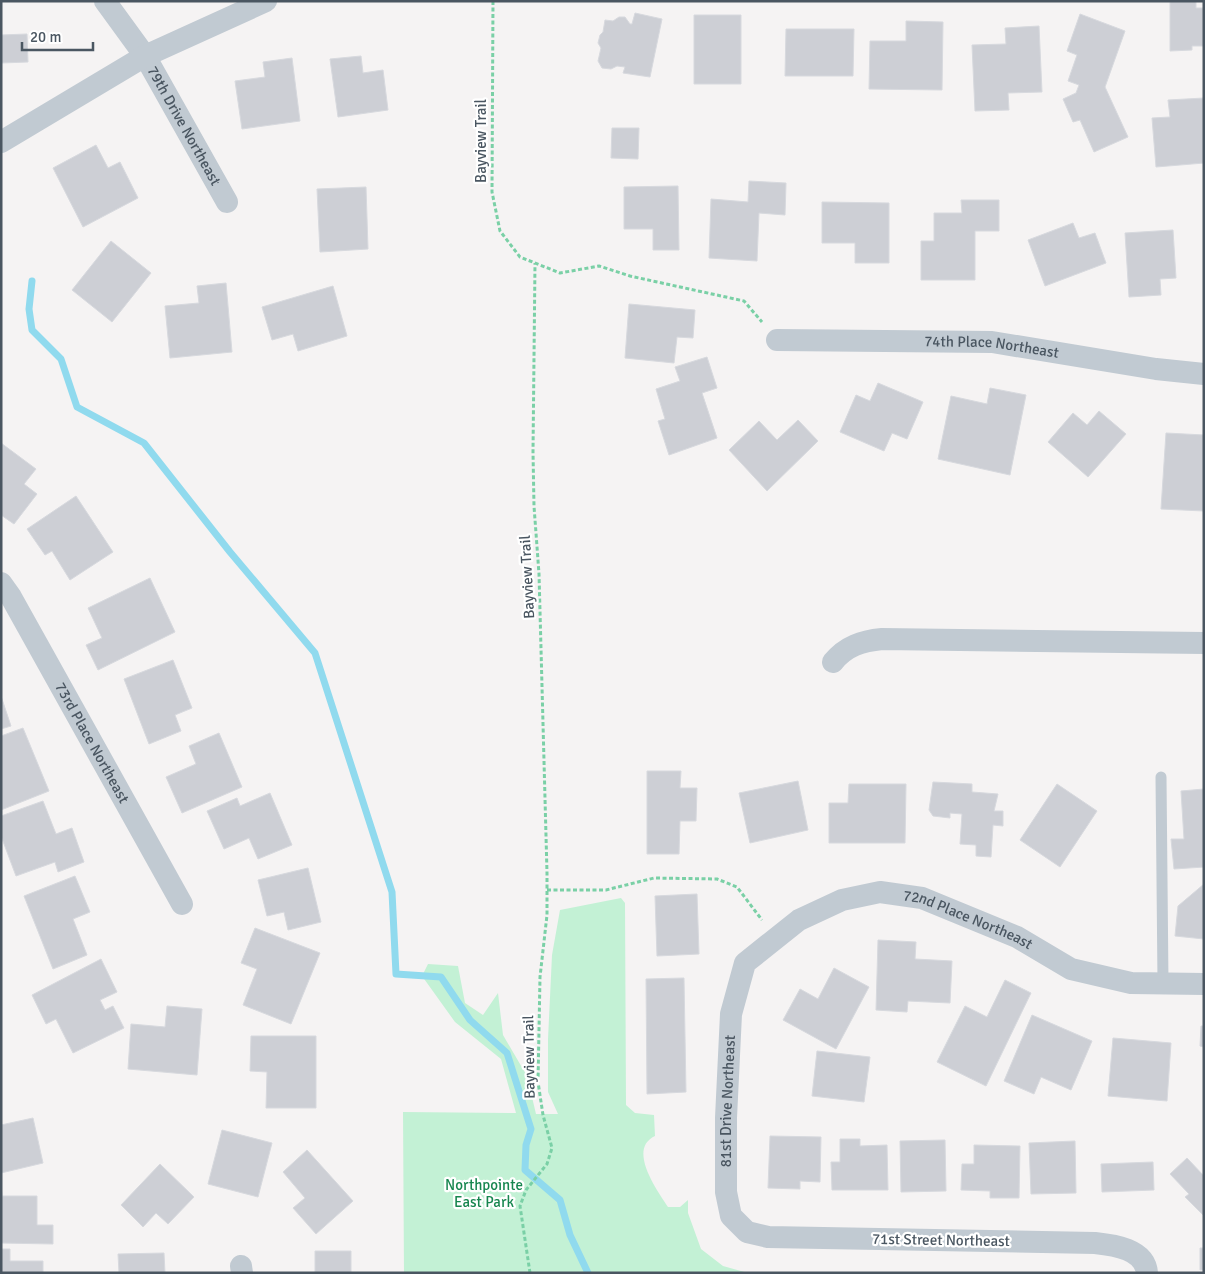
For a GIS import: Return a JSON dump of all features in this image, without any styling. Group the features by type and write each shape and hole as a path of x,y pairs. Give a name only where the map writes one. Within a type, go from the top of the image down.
{"street":[{"name":"79th Drive Northeast","path":"105,1 145,56 227,202"},
{"path":"1,142 145,56 266,1"},
{"name":"74th Place Northeast","path":"777,340 992,342 1156,369 1204,374"},
{"name":"73rd Place Northeast","path":"1,582 182,904"},
{"path":"833,662 838,655 850,647 864,641 882,639 1204,643"},
{"name":"72nd Place Northeast","path":"745,963 799,920 842,900 880,892 922,898 1017,937 1071,969 1131,983 1204,984"},
{"name":"81st Drive Northeast","path":"745,963 731,1014 726,1118 726,1192 731,1216 747,1232"},
{"name":"71st Street Northeast","path":"747,1232 768,1237 1095,1242 1118,1245 1134,1252 1147,1267 1147,1273"}],"lane":[{"path":"1161,776 1163,984"}],"path":[{"name":"Bayview Trail","path":"493,1 492,192 500,231 520,257 560,273 599,266 630,276 744,301 777,340"},
{"name":"Bayview Trail","path":"530,1273 520,1206 526,1190 547,1164 552,1148 543,1115 538,1082 540,978 547,915 547,890 539,574 534,479 535,263"},
{"path":"547,890 606,890 654,878 717,879 737,887 776,939"}],"green space":[{"name":"Northpointe East Park","path":"621,898 625,903 626,1105 635,1113 654,1115 655,1136 647,1142 644,1150 647,1170 657,1191 668,1207 680,1207 688,1200 688,1213 701,1249 723,1266 748,1273 404,1273 403,1112 516,1113 501,1059 455,1022 422,976 428,964 458,966 465,1003 483,1015 498,993 503,1035 527,1076 536,1114 558,1114 548,1092 548,1039 552,955 560,910"}],"building":[{"path":"1170,1 1196,1 1196,8 1204,8 1204,46 1192,46 1192,50 1170,51"},
{"path":"635,13 662,19 650,77 623,73 625,67 602,68 598,61 601,48 598,43 603,32 605,20 613,21 619,17 625,17 632,24"},
{"path":"1080,14 1125,31 1105,87 1128,137 1094,152 1080,120 1073,122 1063,99 1076,93 1079,85 1068,81 1077,55 1067,51"},
{"path":"694,15 741,15 741,84 694,84"},
{"path":"906,21 943,22 942,90 869,89 870,41 906,41"},
{"path":"1039,26 1042,92 1008,93 1009,110 975,111 972,45 1006,44 1005,28"},
{"path":"786,29 854,29 853,76 785,76"},
{"path":"27,34 28,62 1,63 1,35"},
{"path":"361,56 363,73 383,70 388,110 338,117 330,59"},
{"path":"292,58 300,121 242,129 235,81 265,77 263,62"},
{"path":"1204,98 1204,163 1156,167 1152,118 1170,117 1168,100"},
{"path":"612,128 639,128 638,159 611,158"},
{"path":"96,145 108,168 120,162 138,198 83,227 53,168"},
{"path":"749,181 786,183 785,215 759,213 757,261 709,258 711,199 748,202"},
{"path":"678,186 679,250 653,250 653,229 624,229 624,187"},
{"path":"366,187 368,249 320,252 317,189"},
{"path":"961,200 999,200 999,231 975,231 975,280 921,280 921,241 934,241 934,213 962,213"},
{"path":"822,202 889,203 889,263 855,263 855,243 822,243"},
{"path":"1073,223 1079,238 1095,233 1106,263 1045,286 1028,240"},
{"path":"1173,230 1176,278 1160,279 1161,295 1129,297 1125,233"},
{"path":"111,241 151,273 112,322 72,290"},
{"path":"226,283 232,352 170,358 165,306 199,303 197,286"},
{"path":"333,286 347,336 298,351 293,334 272,340 262,307"},
{"path":"629,304 695,310 693,338 677,337 674,363 625,358"},
{"path":"707,357 717,388 702,393 717,438 669,455 658,421 665,419 656,389 680,381 675,367"},
{"path":"878,383 923,402 907,439 892,433 884,451 840,432 856,395 870,401"},
{"path":"990,388 1026,395 1010,475 938,459 951,396 987,404"},
{"path":"1099,411 1126,434 1088,477 1048,442 1073,413 1087,425"},
{"path":"798,420 818,441 767,491 729,450 759,421 777,440"},
{"path":"1166,433 1204,435 1204,511 1161,509"},
{"path":"1,443 36,469 24,484 37,494 14,524 1,515"},
{"path":"76,496 113,552 70,580 52,551 45,555 27,529"},
{"path":"150,578 175,632 98,670 86,645 102,638 88,608"},
{"path":"173,660 192,708 175,715 181,731 149,744 124,679"},
{"path":"1,696 11,726 1,729"},
{"path":"23,728 49,791 1,810 1,736"},
{"path":"219,733 242,787 182,813 166,777 196,764 189,746"},
{"path":"647,771 681,771 680,788 697,788 696,821 680,821 679,854 647,854"},
{"path":"798,781 808,830 750,843 739,793"},
{"path":"933,782 972,784 972,792 998,794 994,811 1003,811 1003,826 993,825 991,857 976,856 976,845 960,844 962,814 950,813 950,818 933,816 929,810"},
{"path":"849,784 906,784 905,843 829,843 829,803 848,803"},
{"path":"1057,784 1097,811 1060,867 1020,840"},
{"path":"1204,789 1204,867 1174,869 1171,839 1184,839 1181,791"},
{"path":"270,793 292,845 258,859 249,838 224,849 207,811 237,798 240,806"},
{"path":"43,801 56,834 72,828 84,862 58,872 55,862 16,876 1,836 1,816"},
{"path":"308,868 321,922 288,930 284,912 267,916 258,880"},
{"path":"75,876 90,912 73,919 87,955 53,969 24,896"},
{"path":"1204,884 1204,939 1175,936 1178,906"},
{"path":"697,894 699,954 657,956 655,896"},
{"path":"255,928 320,953 291,1024 243,1005 257,969 241,963"},
{"path":"878,940 916,942 915,959 952,961 950,1003 908,1001 907,1012 876,1010"},
{"path":"101,959 117,992 100,1000 105,1010 113,1006 124,1028 73,1053 56,1019 46,1024 32,995"},
{"path":"834,968 869,987 836,1049 783,1020 800,989 818,999"},
{"path":"684,978 686,1092 647,1094 646,979"},
{"path":"1005,980 1031,993 986,1086 937,1062 965,1006 987,1017"},
{"path":"167,1006 202,1009 197,1075 128,1069 131,1024 165,1027"},
{"path":"1032,1015 1092,1041 1071,1090 1041,1077 1034,1094 1004,1081"},
{"path":"1201,1026 1204,1026 1204,1047 1200,1046"},
{"path":"251,1036 316,1036 316,1108 266,1108 267,1072 250,1071"},
{"path":"1113,1038 1171,1043 1167,1101 1108,1096"},
{"path":"817,1051 870,1057 864,1102 812,1096"},
{"path":"33,1118 43,1163 1,1173 1,1125"},
{"path":"222,1130 272,1143 258,1197 208,1184"},
{"path":"770,1136 821,1137 820,1182 800,1181 800,1189 768,1188"},
{"path":"840,1139 860,1139 860,1146 887,1145 888,1190 832,1190 831,1162 840,1162"},
{"path":"945,1140 946,1191 901,1192 900,1141"},
{"path":"1075,1141 1076,1193 1031,1194 1029,1143"},
{"path":"974,1145 1020,1146 1019,1198 990,1198 990,1191 961,1190 962,1164 974,1164"},
{"path":"307,1150 353,1201 316,1234 293,1208 305,1198 283,1172"},
{"path":"1187,1158 1204,1176 1204,1216 1185,1197 1189,1194 1170,1174"},
{"path":"1153,1162 1154,1190 1102,1192 1101,1164"},
{"path":"160,1164 194,1197 168,1224 156,1213 143,1227 121,1205"},
{"path":"1,1185 2,1196 37,1196 37,1225 53,1225 53,1244 1,1243"},
{"path":"1200,1248 1204,1248 1204,1270 1200,1270"},
{"path":"1,1249 10,1249 10,1261 43,1261 43,1273 1,1273"},
{"path":"315,1251 351,1251 351,1273 315,1273"},
{"path":"164,1253 165,1273 119,1273 118,1254"}],"waterway":[{"path":"32,281 29,309 32,330 61,359 77,407 144,443 230,552 315,653 392,892 396,974 441,977 470,1020 507,1053 531,1129 526,1145 525,1170 560,1200 570,1235 588,1273"}]}
